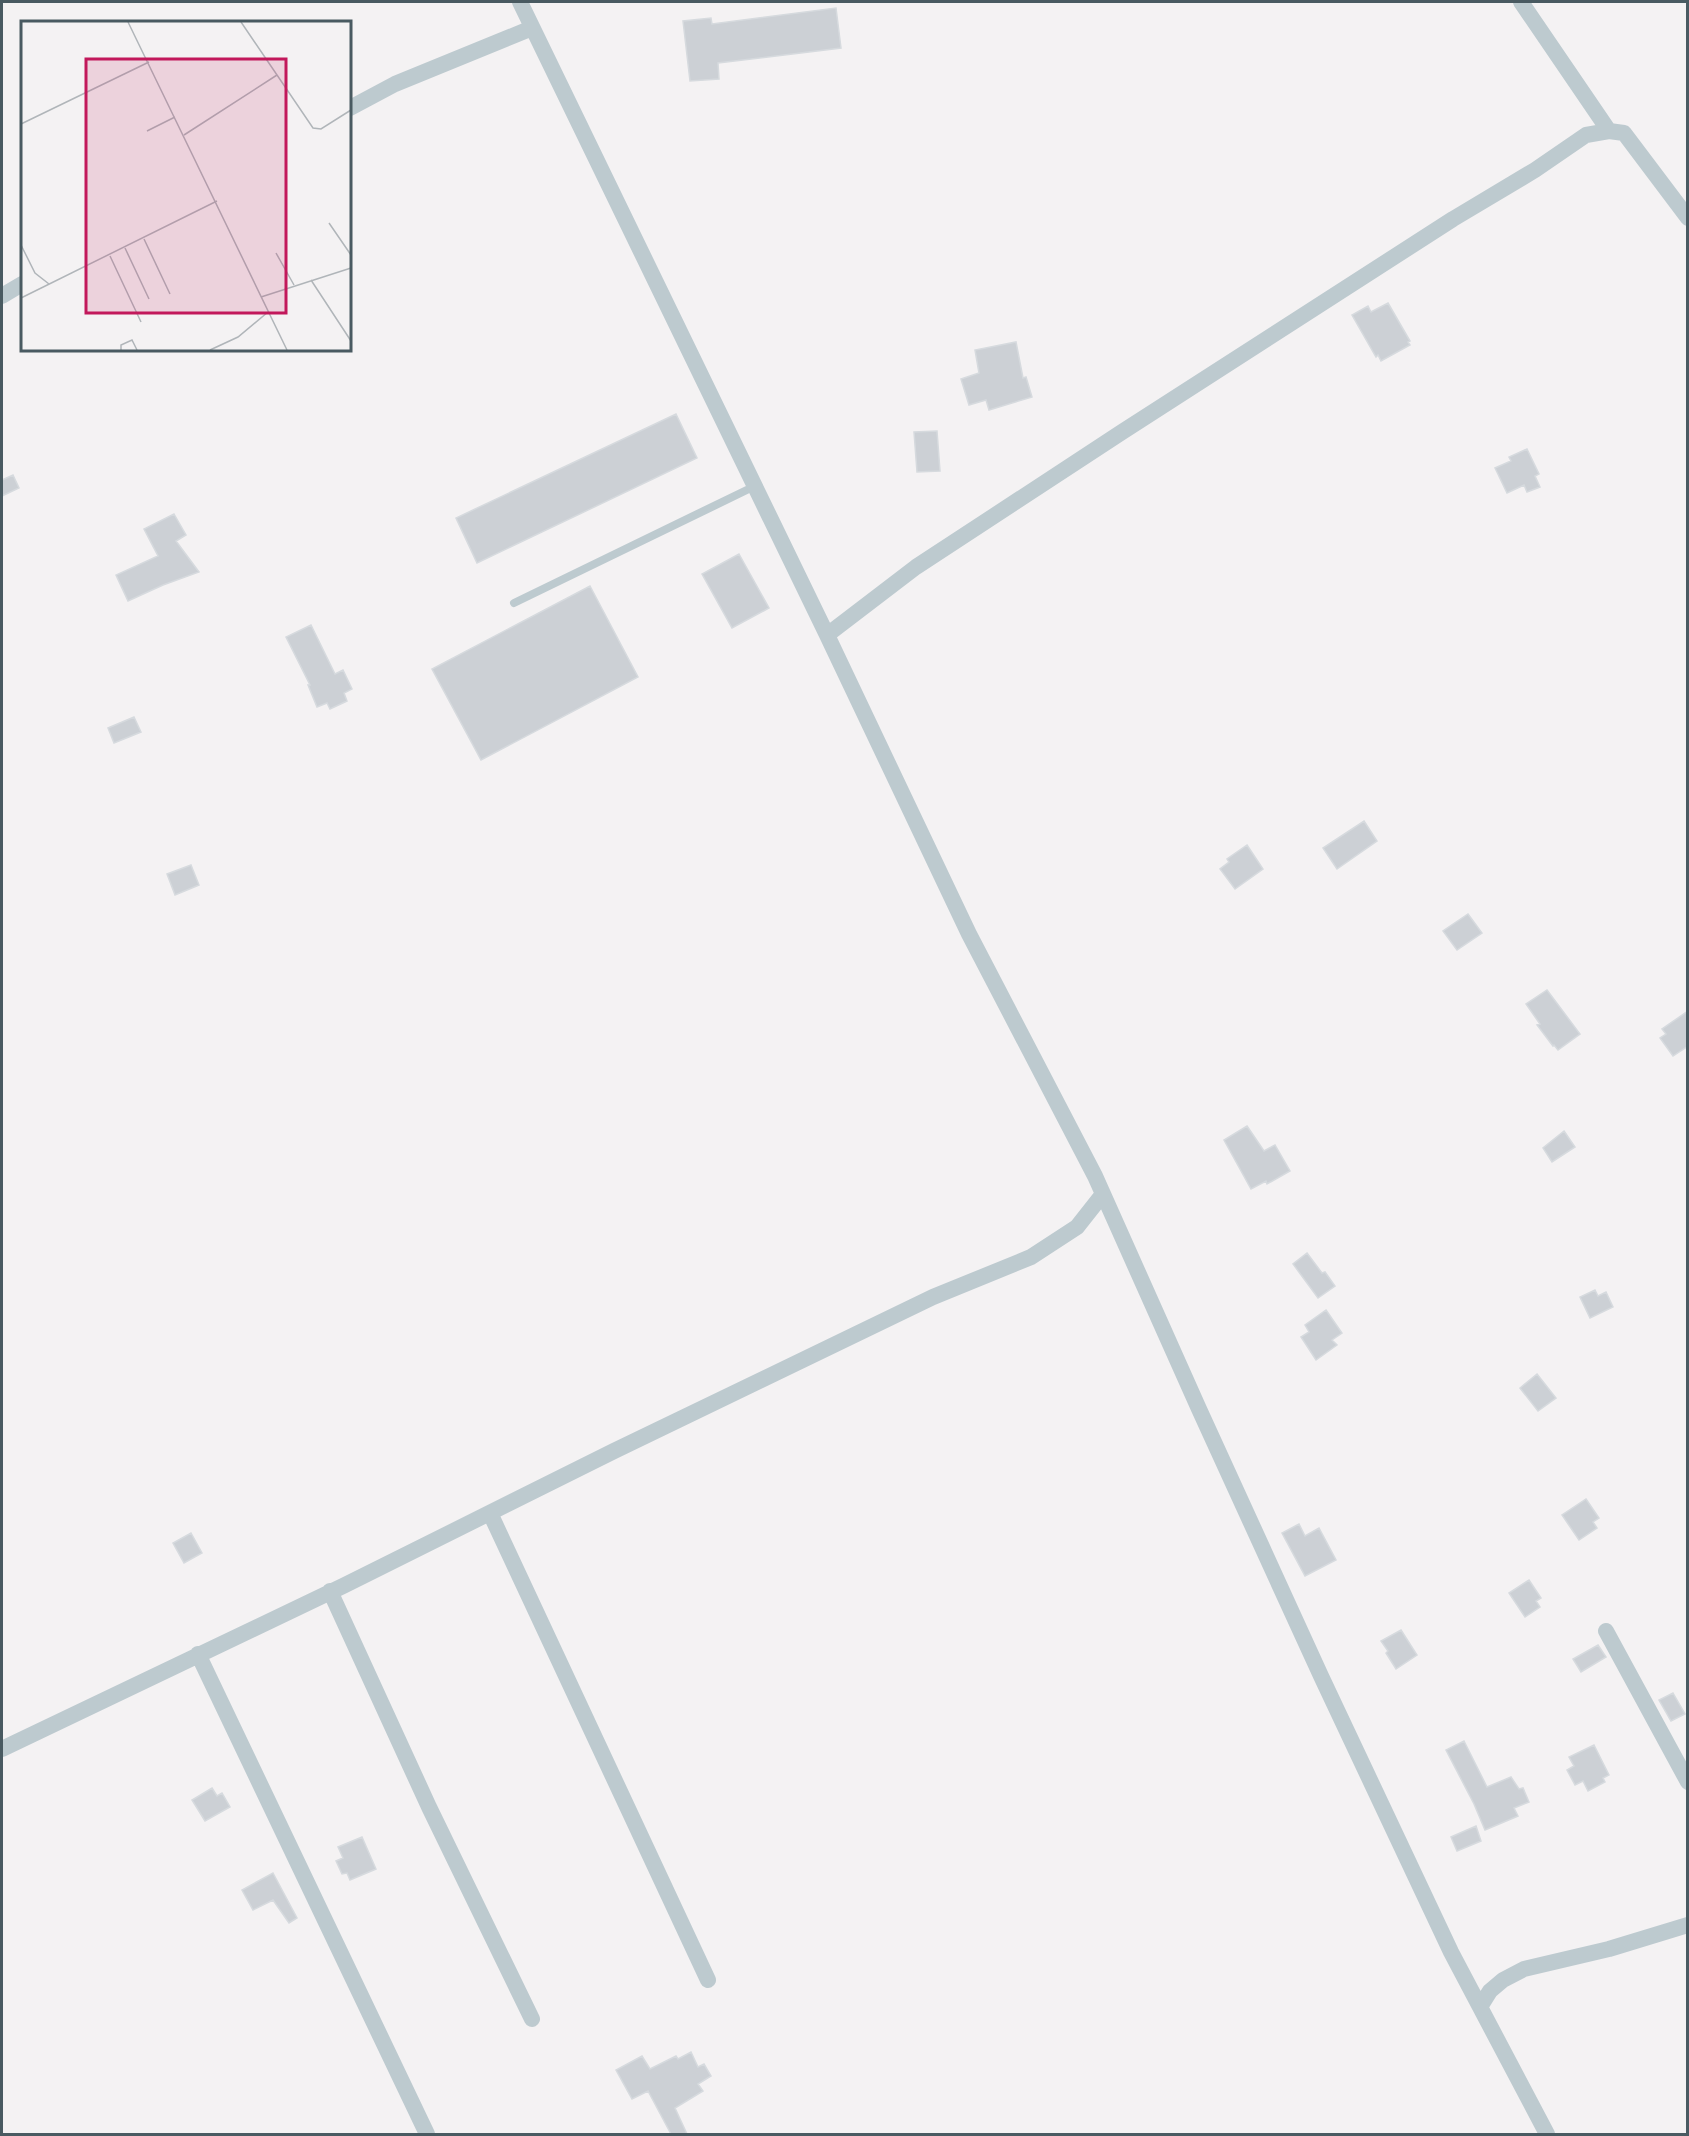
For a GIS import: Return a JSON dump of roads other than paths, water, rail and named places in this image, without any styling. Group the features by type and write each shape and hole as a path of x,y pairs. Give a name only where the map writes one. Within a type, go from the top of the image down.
{"street":[{"path":"520,2 827,635 969,934 1103,1194 1311,1655 1451,1952 1547,2134"},
{"path":"1521,2 1609,131"},
{"path":"351,107 395,84 532,28"},
{"path":"827,635 916,567 1142,419 1453,219 1535,170 1586,135 1609,131 1624,133 1688,218"},
{"path":"2,296 21,285"},
{"path":"2,1749 330,1592 933,1297 1031,1257 1077,1227 1103,1194"},
{"path":"490,1513 708,1980"},
{"path":"330,1592 429,1807 532,2019"},
{"path":"1606,1631 1688,1782"},
{"path":"198,1654 427,2134"},
{"path":"1480,2007 1490,1991 1503,1980 1524,1969 1609,1948 1688,1924"},
{"path":"1532,2134 1535,2110"}],"lane":[{"path":"514,603 755,486"}]}
